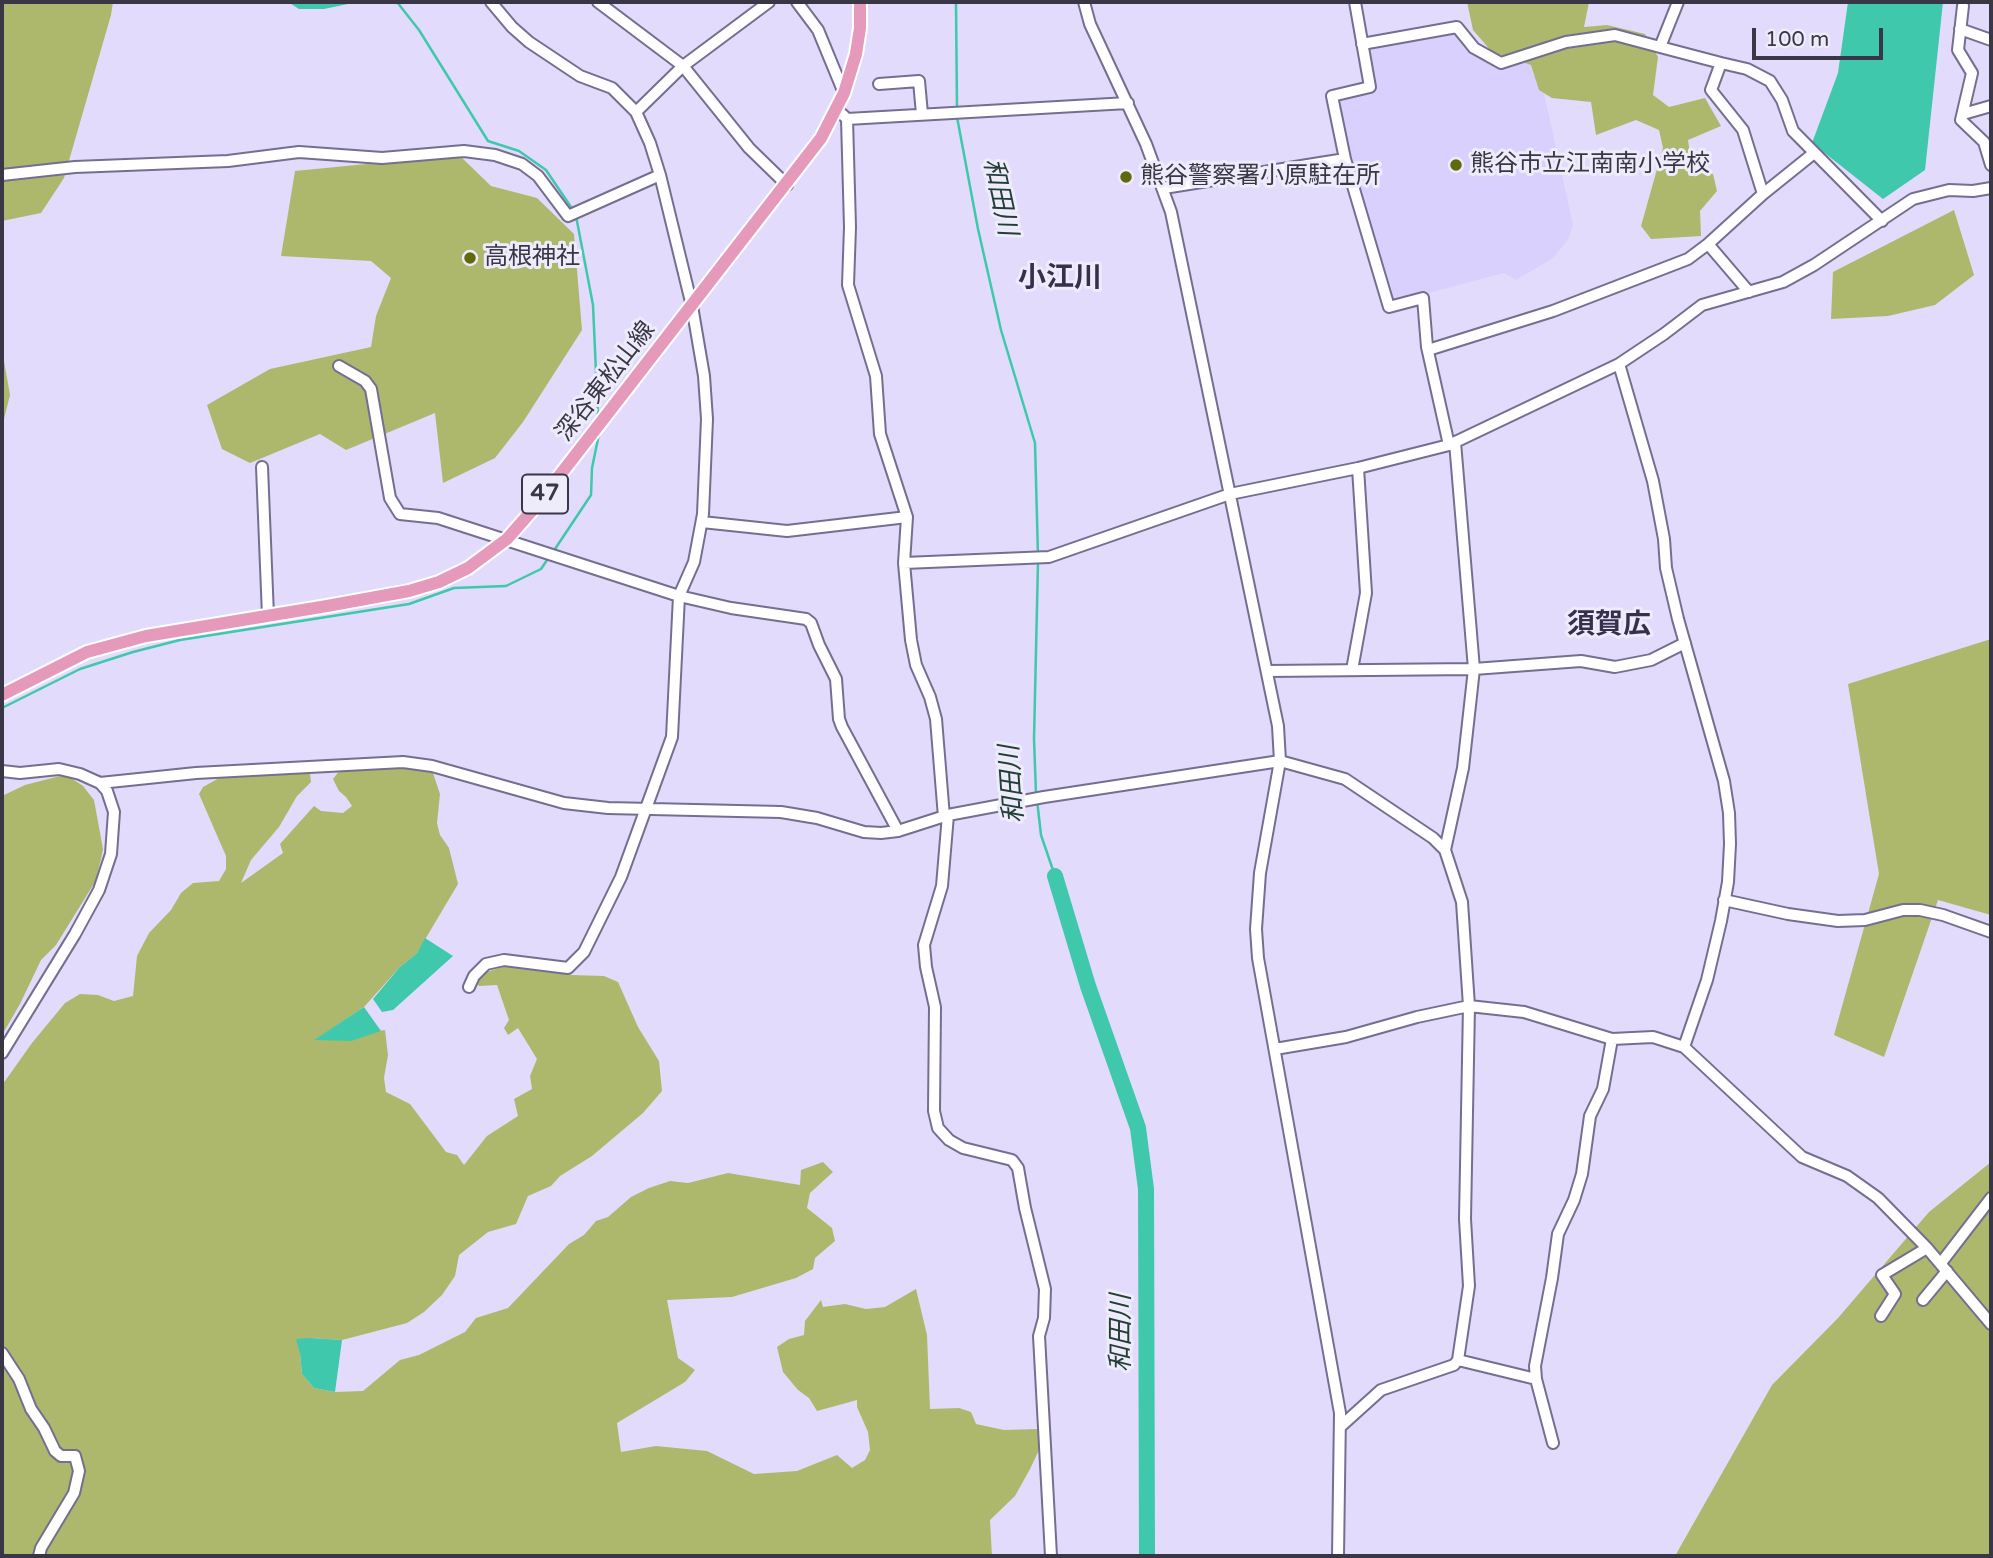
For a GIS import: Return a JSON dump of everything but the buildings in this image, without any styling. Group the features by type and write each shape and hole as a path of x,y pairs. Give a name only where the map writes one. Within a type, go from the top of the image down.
{"main road":[{"name":"深谷東松山線","path":"2,695 87,652 146,636 409,591 439,582 468,568 507,539 536,506 842,114 856,54 860,2"}],"street":[{"path":"469,986 474,976 486,964 504,960 568,968 584,952 621,877 672,737 679,596 694,562 702,522 707,401 692,306 660,175 636,112 612,88 580,76 528,42 491,2"},
{"path":"598,2 683,66 749,148 787,185"},
{"path":"636,112 683,66 769,2"},
{"path":"797,2 817,30 845,93"},
{"path":"1084,2 1090,24 1128,103 1164,188 1182,262 1278,726 1280,761 1256,901 1258,957 1335,1380 1340,1427 1338,1556"},
{"path":"1355,2 1370,87 1332,96 1345,159 1389,307 1423,298 1427,350 1452,443 1474,669 1463,768 1445,850"},
{"path":"1660,47 1678,2"},
{"path":"1963,6 1958,50 1972,73 1961,120 1984,142 1991,166"},
{"path":"1362,44 1457,27 1474,48 1501,64 1566,42 1615,35 1747,69 1770,81 1782,100 1793,131 1882,221"},
{"path":"1959,29 1991,40"},
{"path":"1721,63 1711,90 1744,130 1763,194"},
{"path":"879,84 919,81 922,114"},
{"path":"1051,1556 1040,1336 1045,1318 1045,1289 1018,1168 1012,1160 963,1148 949,1140 938,1128 934,1111 935,1017 924,945 942,886 946,816 936,719 916,665 908,618 904,563 907,517 880,433 876,376 848,285 850,227 842,114 922,114 1128,103"},
{"path":"1963,114 1991,106"},
{"path":"2,175 75,167 228,161 299,152 382,158 464,151 495,155 522,164 538,176 568,216 660,175"},
{"path":"1427,350 1553,311 1688,259 1814,153"},
{"path":"1164,188 1345,159"},
{"path":"904,563 1049,556 1230,494 1358,468 1452,443 1619,364 1702,305 1783,282 1804,271 1913,199 1949,190 1973,191 1991,188"},
{"path":"1708,244 1749,292"},
{"path":"1619,364 1661,513 1666,568 1724,781 1727,803 1730,844 1728,883 1707,980 1684,1047"},
{"path":"338,366 366,381 371,389 390,498 400,514 438,518 679,596 731,608 806,619 811,623 818,645 836,679 839,719 898,831"},
{"path":"262,467 268,616"},
{"path":"1352,670 1366,593 1358,468"},
{"path":"702,522 787,531 907,517"},
{"path":"1267,671 1474,669 1581,661 1615,667 1651,660 1685,643"},
{"path":"100,783 197,772 404,762 432,766 564,803 608,808 781,812 817,818 864,832 881,833 898,831 946,816 1030,799 1280,761 1345,779 1425,832 1445,850 1462,902 1469,1006 1465,1219 1469,1286 1458,1360 1454,1365 1381,1390 1340,1427"},
{"path":"2,771 20,773 59,769 80,774 100,783 107,791 114,812 111,854 105,874 75,934 2,1053"},
{"path":"1724,901 1838,921 1865,920 1903,910 1920,910 1943,915 1991,933"},
{"path":"1275,1049 1346,1037 1416,1017 1469,1006 1524,1012 1612,1039 1653,1037 1684,1047 1802,1157 1847,1177 1878,1198 1927,1248 1991,1324"},
{"path":"1553,1443 1535,1366 1558,1234 1574,1200 1590,1116 1603,1089 1612,1039"},
{"path":"1923,1300 1991,1198"},
{"path":"1881,1316 1895,1294 1881,1275 1927,1248"},
{"path":"2,1353 19,1379 31,1409 55,1451 61,1456 75,1456 79,1471 74,1493 39,1556"},
{"path":"1458,1360 1536,1379"}],"shaded area":[{"path":"2,2 113,2 64,178 41,213 2,221"},
{"path":"288,2 348,4 324,9 299,9"},
{"path":"1467,2 1589,2 1584,27 1607,25 1645,34 1658,57 1653,95 1669,107 1705,98 1721,126 1688,140 1692,168 1713,174 1717,191 1700,211 1701,236 1651,239 1641,226 1663,148 1659,130 1636,120 1596,135 1591,102 1552,98 1539,90 1531,65 1492,52 1473,30"},
{"path":"1848,2 1943,2 1925,170 1883,199 1812,143 1838,73"},
{"name":"熊谷市立江南南小学校","path":"1455,31 1474,54 1497,68 1536,57 1573,225 1568,240 1553,258 1516,280 1504,273 1391,303 1335,104 1340,99 1375,89 1367,51 1370,47"},
{"path":"459,155 491,186 537,198 574,234 582,330 523,422 495,458 443,483 435,413 346,450 320,434 250,463 222,449 207,405 270,369 371,347 376,316 391,278 371,261 281,256 295,171"},
{"path":"1954,210 1974,275 1935,305 1888,316 1831,319 1833,272"},
{"path":"2,350 10,395 2,427"},
{"path":"1991,639 1991,915 1938,900 1884,1057 1834,1035 1879,874 1848,684"},
{"path":"382,764 433,773 440,794 437,823 440,835 449,848 458,884 417,953 399,968 364,1007 315,1040 385,1030 388,1055 384,1078 386,1092 410,1104 446,1152 457,1155 464,1165 487,1136 518,1116 514,1099 532,1089 530,1076 537,1059 518,1028 508,1035 504,1028 509,1020 497,985 479,986 476,982 480,974 529,959 571,975 604,976 618,982 638,1027 659,1061 662,1091 643,1113 592,1156 560,1176 551,1186 528,1196 516,1224 488,1232 459,1255 455,1276 442,1295 424,1312 407,1323 342,1340 311,1338 300,1353 302,1374 314,1388 335,1392 363,1391 400,1360 419,1355 465,1332 476,1318 508,1308 569,1244 584,1235 596,1221 608,1217 631,1197 649,1188 670,1181 688,1183 728,1173 800,1185 801,1170 823,1162 833,1172 810,1193 807,1208 832,1228 835,1241 815,1258 813,1269 796,1278 732,1297 667,1300 678,1358 695,1370 685,1382 617,1423 621,1452 656,1446 707,1451 754,1474 797,1471 837,1455 852,1468 865,1460 870,1450 868,1432 857,1407 857,1400 817,1411 809,1398 798,1390 783,1372 777,1347 789,1339 804,1335 805,1321 821,1300 823,1307 845,1304 866,1309 885,1307 916,1289 927,1335 930,1409 959,1408 971,1412 976,1424 1004,1430 1039,1429 1039,1450 1030,1469 1015,1496 990,1520 992,1556 2,1556 2,1083 65,1003 80,994 98,995 114,1001 133,996 137,956 149,933 171,910 181,893 193,883 219,881 226,869 226,856 199,794 203,787 234,773 304,768 310,774 311,782 297,796 279,827 251,860 241,883 283,853 280,844 314,806 321,811 343,813 352,806 333,779 340,770"},
{"path":"60,776 71,778 83,786 94,800 103,849 101,859 95,882 56,945 41,960 2,1035 2,796 25,785"},
{"path":"425,938 453,956 393,1010 382,1012 373,999 399,968 417,953"},
{"path":"364,1007 381,1031 351,1041 314,1040"},
{"path":"1991,1162 1991,1556 1675,1556 1772,1385 1838,1318 1929,1212"},
{"path":"296,1339 342,1340 335,1392 314,1388 302,1374"}],"waterway":[{"path":"397,2 419,30 488,141 519,151 546,170 573,210"},
{"name":"和田川","path":"956,2 957,110"},
{"name":"和田川","path":"957,117 1001,330 1035,443 1038,556"},
{"path":"576,216 593,305 598,417"},
{"path":"553,552 591,495 592,468 599,434"},
{"path":"2,708 80,669 133,652 180,640 409,604 454,588 506,586 541,569 549,557"},
{"name":"和田川","path":"1036,794 1034,739 1038,562"},
{"name":"和田川","path":"1037,800 1041,835 1055,876"},
{"name":"和田川","path":"1055,876 1088,986 1138,1128 1146,1189 1147,1556"}],"place":[{"name":"熊谷市立江南南小学校","path":"1456,165"},
{"name":"熊谷警察署小原駐在所","path":"1126,177"},
{"name":"高根神社","path":"470,258"}],"district":[{"name":"小江川","path":"1060,279"},
{"name":"須賀広","path":"1609,626"}]}
